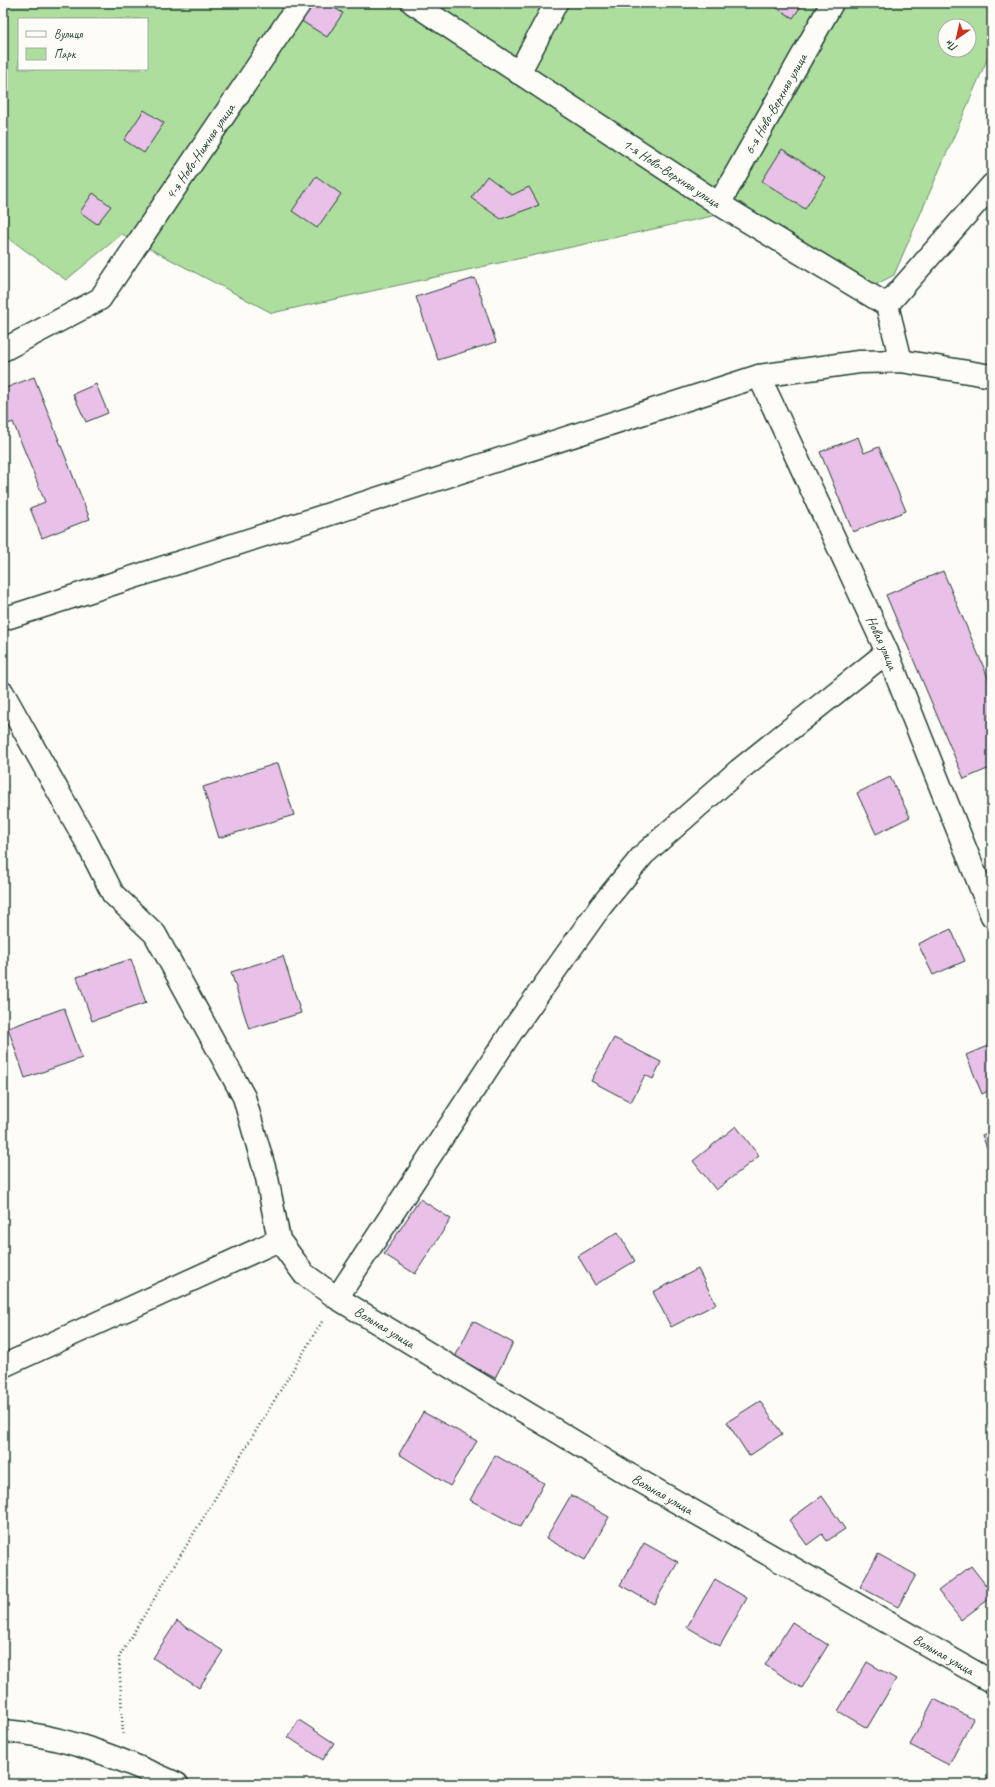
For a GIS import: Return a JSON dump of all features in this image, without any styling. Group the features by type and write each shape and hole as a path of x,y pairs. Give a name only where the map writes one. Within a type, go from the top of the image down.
{"street":[{"name":"4-я Ново-Нижняя улица","path":"3,350 100,299 300,3"},
{"name":"1-я Ново-Верхняя улица","path":"413,3 719,204 887,305"},
{"path":"519,73 556,3"},
{"name":"6-я Ново-Верхняя улица","path":"719,204 832,3"},
{"path":"901,361 887,305 992,185"},
{"path":"3,619 759,376 859,362 901,361 992,376"},
{"name":"Новая улица","path":"759,376 887,652 992,916"},
{"path":"337,1298 514,1028 601,906 643,855 739,770 887,652"},
{"path":"3,693 86,841 113,894 154,934 244,1097 267,1178 279,1240 3,1366"},
{"name":"Вольная улица","path":"279,1240 304,1274 337,1298 621,1470 992,1682"},
{"path":"3,1731 56,1738 125,1760 177,1784"}],"path":[{"path":"125,1760 119,1657 337,1298"}],"green space":[{"path":"3,3 992,3 992,48 894,275 862,292 726,213 272,313 122,234 66,280 3,234"}],"building":[{"path":"310,3 326,3 343,13 327,37 300,20"},
{"path":"774,3 803,3 793,18 772,5"},
{"path":"144,110 164,123 144,153 124,140"},
{"path":"782,149 825,177 805,209 762,181"},
{"path":"316,176 341,194 317,228 292,211"},
{"path":"487,176 512,195 529,187 539,205 501,219 471,198"},
{"path":"93,193 111,206 97,224 80,212"},
{"path":"475,278 496,342 438,360 416,297"},
{"path":"34,377 90,519 42,538 30,508 45,502 13,422 3,426 3,389"},
{"path":"96,384 108,413 86,422 73,394"},
{"path":"858,437 864,453 879,447 906,511 853,532 820,452"},
{"path":"943,571 992,687 992,767 964,779 886,595"},
{"path":"278,763 294,815 219,838 203,787"},
{"path":"890,777 910,817 876,834 857,793"},
{"path":"951,929 965,961 933,975 918,944"},
{"path":"283,956 301,1013 249,1029 231,972"},
{"path":"131,959 146,1003 92,1021 77,977"},
{"path":"64,1008 82,1058 25,1078 8,1028"},
{"path":"614,1038 661,1062 653,1079 645,1075 631,1102 591,1081"},
{"path":"992,1044 992,1089 982,1094 966,1055"},
{"path":"736,1126 759,1156 716,1190 693,1161"},
{"path":"992,1131 992,1161 982,1135"},
{"path":"420,1199 451,1219 415,1274 384,1254"},
{"path":"618,1232 635,1261 595,1285 578,1256"},
{"path":"698,1269 716,1304 671,1327 653,1292"},
{"path":"473,1321 513,1343 495,1378 455,1357"},
{"path":"760,1401 782,1434 749,1456 727,1422"},
{"path":"423,1412 477,1441 450,1486 399,1454"},
{"path":"495,1455 544,1483 520,1527 470,1500"},
{"path":"571,1495 609,1517 585,1560 546,1538"},
{"path":"822,1496 845,1529 827,1541 822,1534 807,1545 789,1520"},
{"path":"644,1543 678,1562 654,1604 620,1585"},
{"path":"878,1554 916,1575 898,1607 860,1587"},
{"path":"971,1566 992,1593 992,1597 961,1620 938,1591"},
{"path":"715,1579 747,1598 720,1646 687,1627"},
{"path":"177,1621 223,1651 199,1688 153,1658"},
{"path":"792,1622 828,1645 802,1688 765,1665"},
{"path":"867,1662 896,1679 867,1728 838,1711"},
{"path":"934,1699 973,1719 949,1765 910,1745"},
{"path":"299,1720 334,1743 323,1760 288,1737"},
{"path":"992,1772 992,1784 985,1784"}]}
